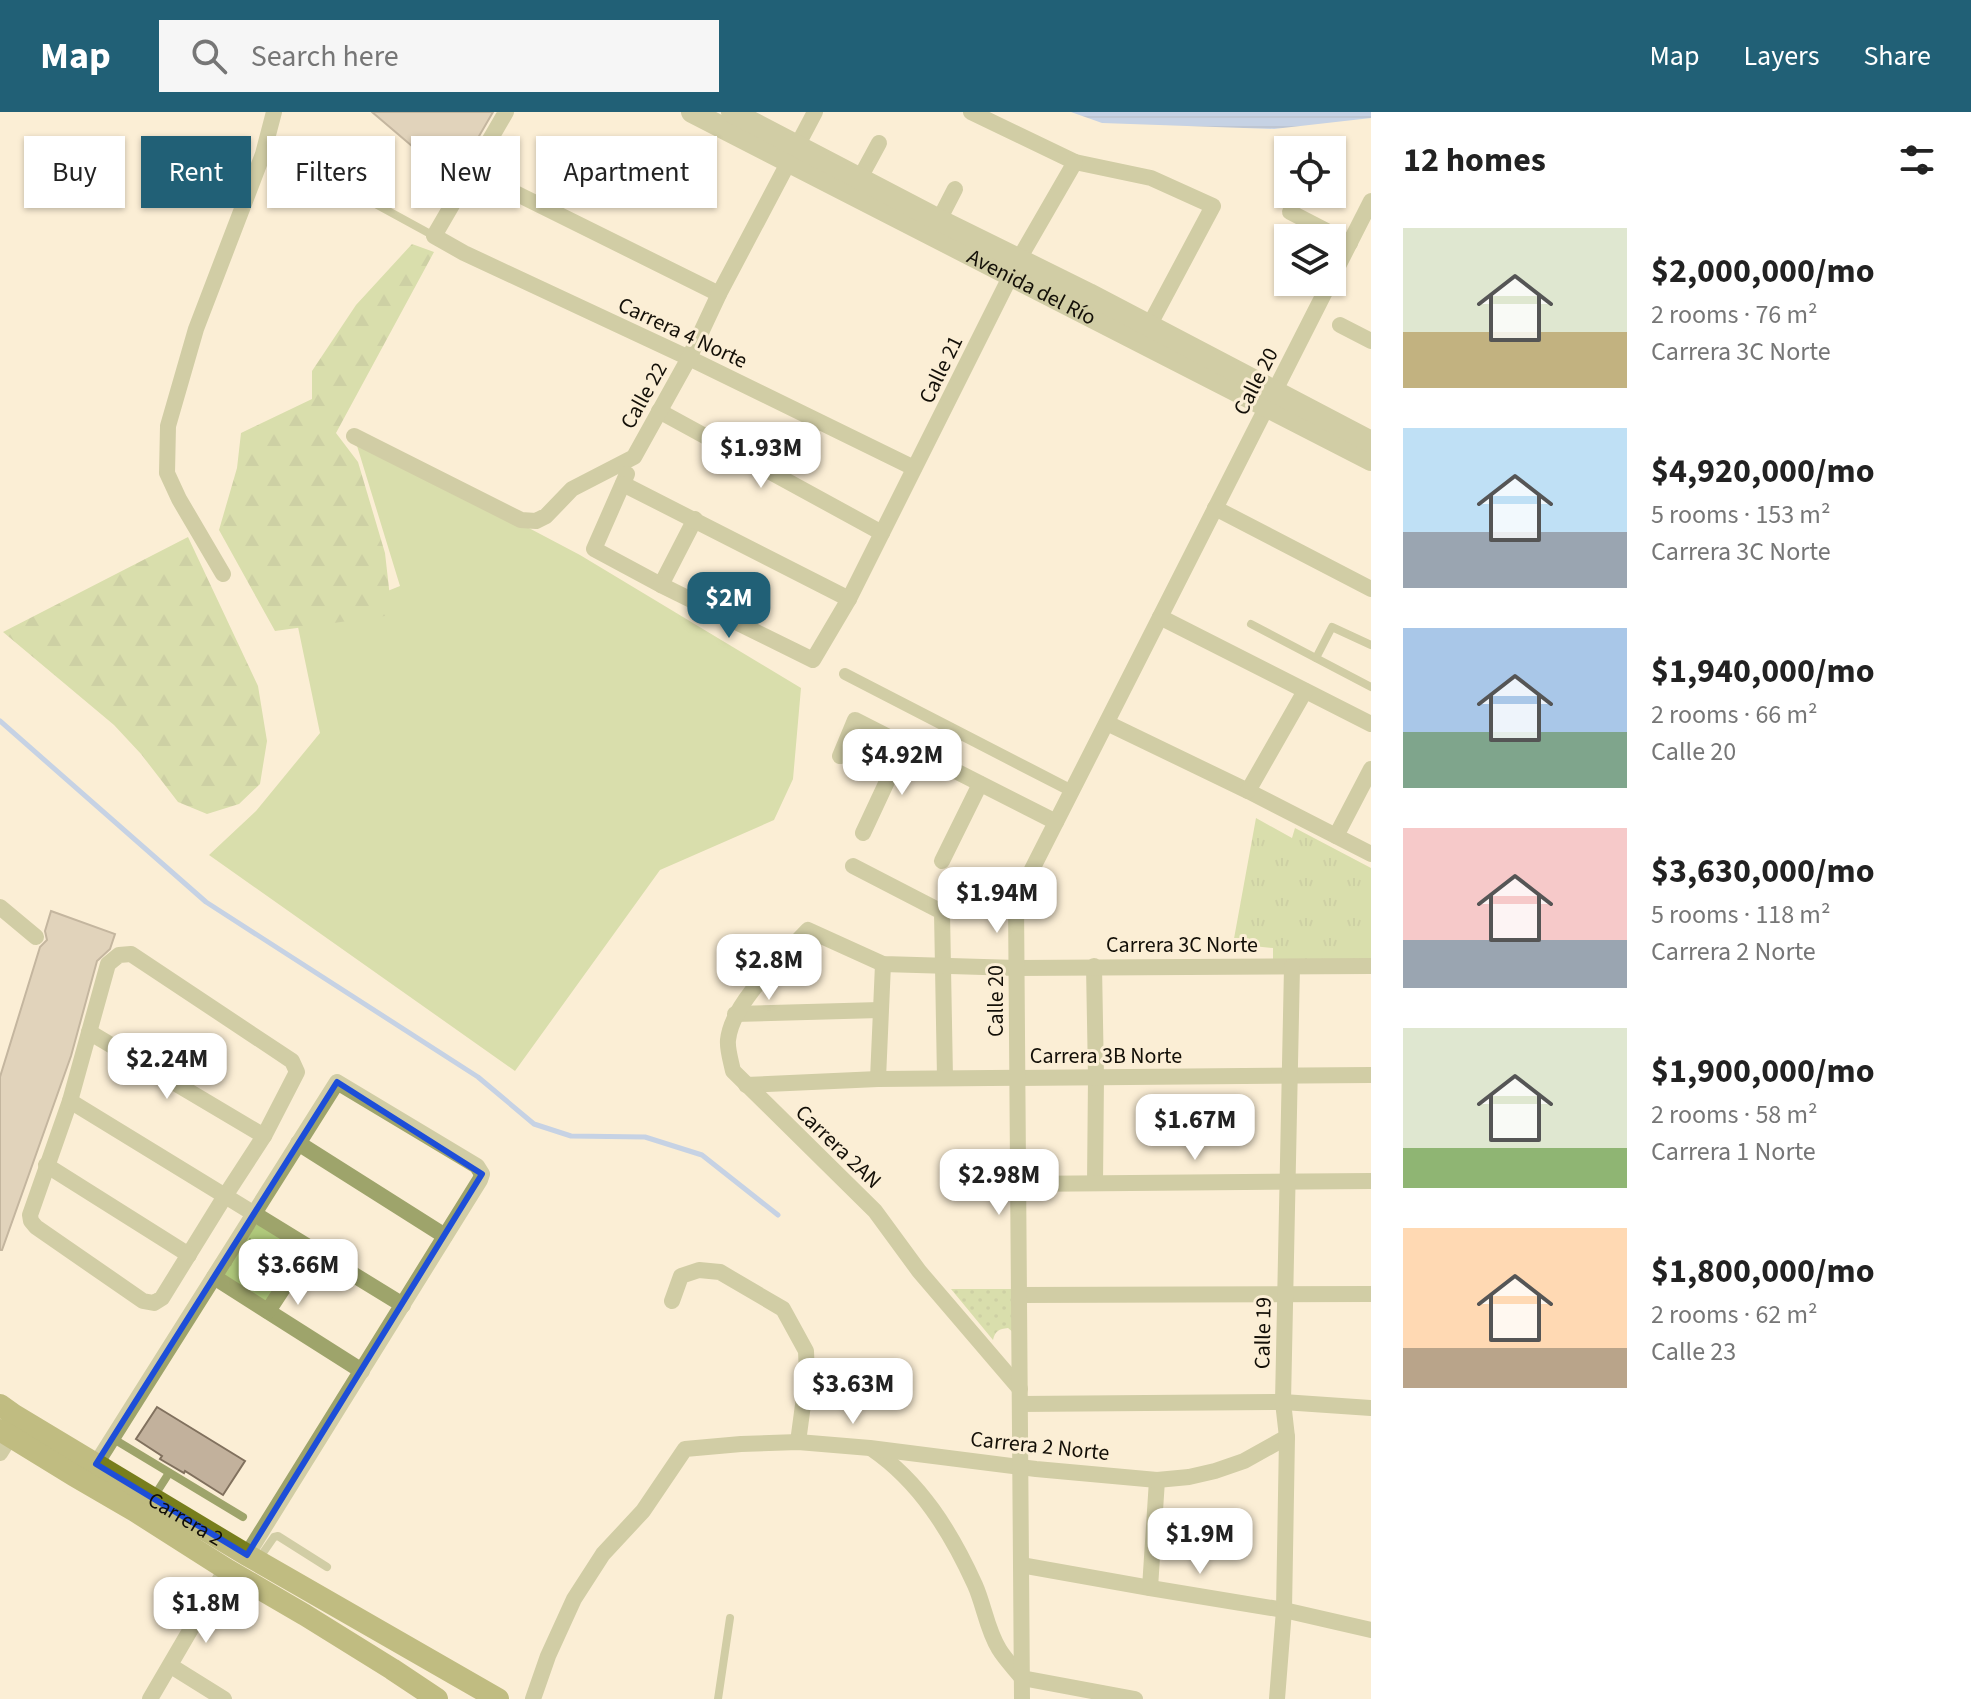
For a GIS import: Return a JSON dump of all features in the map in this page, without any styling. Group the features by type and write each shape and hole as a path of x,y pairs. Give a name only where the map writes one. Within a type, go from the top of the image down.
{"main road":[{"name":"Carrera 2","path":"0,1405 252,1558 498,1699"},
{"name":"Carrera 2","path":"3,1440 135,1511 318,1622 437,1699"}],"street":[{"path":"223,574 167,473 168,426 196,329 263,154 274,112"},
{"path":"492,136 506,112"},
{"name":"Avenida del Río","path":"692,112 860,178 939,220 1015,267 1149,326 1371,460"},
{"name":"Avenida del Río","path":"732,112 794,154 1270,400 1371,442"},
{"name":"Calle 22","path":"354,436 530,522 546,516 572,489 634,457 689,358 719,294 815,112"},
{"path":"971,112 1075,162 1151,178 1213,206 1149,326"},
{"path":"860,178 879,143"},
{"name":"Calle 21","path":"661,585 813,660 849,599 1015,267 1075,162"},
{"path":"939,220 955,189"},
{"path":"520,195 719,294"},
{"name":"Calle 20","path":"1346,251 1371,201"},
{"path":"434,236 450,208"},
{"path":"1290,212 1350,243"},
{"name":"Carrera 4 Norte","path":"434,236 914,468"},
{"name":"Calle 20","path":"1022,1699 1016,901 1323,296"},
{"path":"1340,325 1371,341"},
{"path":"659,411 882,533"},
{"path":"634,457 594,549 661,585 695,519"},
{"path":"623,484 849,599"},
{"path":"1215,508 1371,589"},
{"path":"1160,617 1371,724"},
{"path":"845,674 1072,791"},
{"path":"1248,791 1305,691"},
{"path":"840,756 855,720 1056,822"},
{"path":"1107,723 1371,854"},
{"path":"863,833 904,745"},
{"path":"1336,836 1371,769"},
{"path":"942,861 980,784"},
{"path":"853,866 942,912 945,1078"},
{"path":"0,907 36,937"},
{"name":"Carrera 3C Norte","path":"735,1014 760,981 808,930 883,964 1017,968 1371,966"},
{"path":"131,954 292,1061 297,1072 264,1136 162,1298 154,1303 143,1301 31,1221 30,1215 46,1165 70,1101 108,964 119,955 131,954"},
{"path":"878,1079 883,964"},
{"path":"1094,966 1095,1183"},
{"name":"Calle 19","path":"1277,1699 1284,1610 1287,1437 1283,1402 1292,967"},
{"path":"735,1014 880,1010"},
{"name":"Carrera 2AN","path":"735,1014 727,1042 733,1071 875,1211 1020,1396"},
{"path":"89,1032 264,1136"},
{"name":"Carrera 3B Norte","path":"746,1085 878,1079 1371,1075"},
{"path":"96,1464 337,1082 477,1166 482,1174 480,1180 252,1558"},
{"path":"70,1101 403,1305"},
{"path":"298,1143 445,1236"},
{"path":"46,1165 189,1255"},
{"path":"1019,1184 1371,1181"},
{"path":"268,1311 310,1247"},
{"path":"672,1301 681,1276 699,1270 720,1272 783,1309 806,1351 807,1375 798,1442"},
{"path":"214,1277 362,1371"},
{"path":"1019,1295 1371,1294"},
{"path":"1020,1396 1283,1402 1371,1408"},
{"name":"Carrera 2 Norte","path":"533,1699 548,1656 574,1599 603,1554 643,1511 685,1449 798,1442 1157,1480 1215,1471 1244,1461 1287,1437"},
{"path":"870,1448 901,1472 943,1524 975,1585 998,1648 1022,1678 1135,1699"},
{"path":"1150,1588 1157,1480"},
{"path":"1021,1565 1284,1610 1371,1630"},
{"path":"150,1699 226,1569"},
{"path":"171,1666 224,1699"}],"lane":[{"path":"383,208 434,236"},
{"path":"1251,624 1371,687"},
{"path":"1316,658 1332,627 1371,645"},
{"path":"111,1438 243,1517"},
{"path":"153,1498 169,1473"},
{"path":"252,1558 278,1536 327,1567"},
{"path":"718,1699 730,1618"}],"highlighted area":[{"path":"337,1082 482,1174 247,1555 96,1464"}],"green space":[{"path":"412,244 434,252 336,433 358,462 385,553 392,615 275,631 219,530 237,468 241,433 312,399 312,371 356,305"},
{"path":"354,436 580,555 801,688 793,779 774,820 660,870 515,1071 209,855 256,811 320,733 298,627 400,586"},
{"path":"188,537 258,686 267,741 260,784 239,804 207,814 178,802 114,725 3,632"},
{"path":"1256,818 1292,838 1295,828 1371,868 1371,959 1273,959 1273,948 1233,944"},
{"path":"258,1222 307,1251 271,1307 222,1275"},
{"path":"951,1289 1013,1289 1014,1333 1008,1328 1002,1329 993,1340"}],"water":[{"path":"1071,112 1371,112 1371,118 1274,129 1102,123"}],"building":[{"path":"372,112 493,112 479,136 411,136 411,145"},
{"path":"51,911 115,934 110,949 97,961 71,1056 0,1250 0,1077 40,947 47,940 45,931"},
{"path":"157,1407 245,1461 223,1495 160,1459 162,1456 136,1439"}],"waterway":[{"path":"0,721 206,902 478,1077 534,1124 571,1136 645,1137 702,1155 778,1215"}]}
